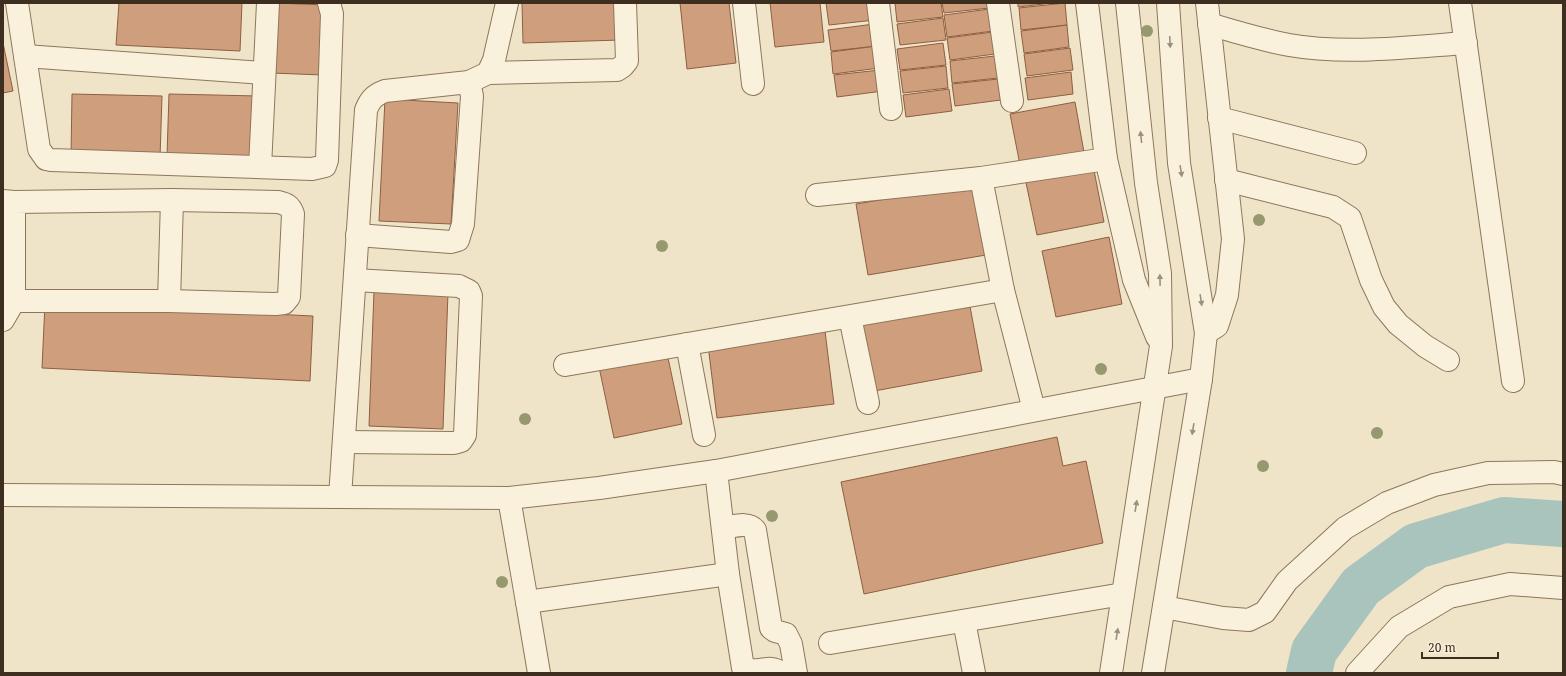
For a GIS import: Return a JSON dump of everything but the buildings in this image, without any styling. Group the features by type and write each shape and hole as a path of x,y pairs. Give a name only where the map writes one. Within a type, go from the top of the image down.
{"street":[{"path":"17,3 39,149 46,159 312,169 325,166 327,160 332,14 329,3"},
{"path":"260,167 268,3"},
{"path":"357,235 451,242 458,240 463,224 472,96 479,77 494,60 507,3"},
{"path":"340,497 366,110 370,101 375,95 384,91 479,77 617,70 627,61 625,3"},
{"path":"744,3 753,84"},
{"path":"878,3 891,109"},
{"path":"998,3 1012,101"},
{"path":"1087,3 1106,159 1134,280 1143,306 1161,346"},
{"path":"1111,673 1161,346 1160,273 1146,183 1127,3"},
{"path":"1153,673 1202,379 1206,333 1179,163 1168,3"},
{"path":"1460,3 1513,381"},
{"path":"1206,333 1217,326 1228,295 1233,239 1208,13 1290,45 1327,48 1389,49 1466,43"},
{"path":"25,56 264,73"},
{"path":"1220,118 1355,153"},
{"path":"818,195 981,178 1106,159"},
{"path":"981,178 1003,290 1034,410"},
{"path":"1226,180 1333,207 1350,218 1372,280 1384,307 1398,324 1425,346 1448,360"},
{"path":"169,301 172,200"},
{"path":"3,320 14,301 9,201 172,200 278,202 291,207 293,214 290,292 287,301 276,304 169,301 14,301"},
{"path":"344,442 454,443 461,441 465,435 471,296 469,290 459,286 355,280"},
{"path":"565,365 1003,290"},
{"path":"850,317 868,403"},
{"path":"687,344 704,435"},
{"path":"3,495 509,498 598,488 716,471 1202,379"},
{"path":"716,471 728,574 744,668 753,671 772,668 781,673"},
{"path":"1164,607 1223,618 1249,620 1265,612 1287,581 1345,528 1387,503 1434,485 1488,473 1554,472 1563,474"},
{"path":"509,498 539,673"},
{"path":"722,528 748,525 752,526 755,530 771,628 775,632 786,634 791,644 796,673"},
{"path":"527,602 728,574"},
{"path":"1357,673 1399,627 1450,597 1510,584 1563,588"},
{"path":"830,643 1123,594"},
{"path":"964,621 974,673"}],"waterway":[{"path":"1309,673 1314,651 1361,586 1416,546 1504,520 1563,524"}]}
